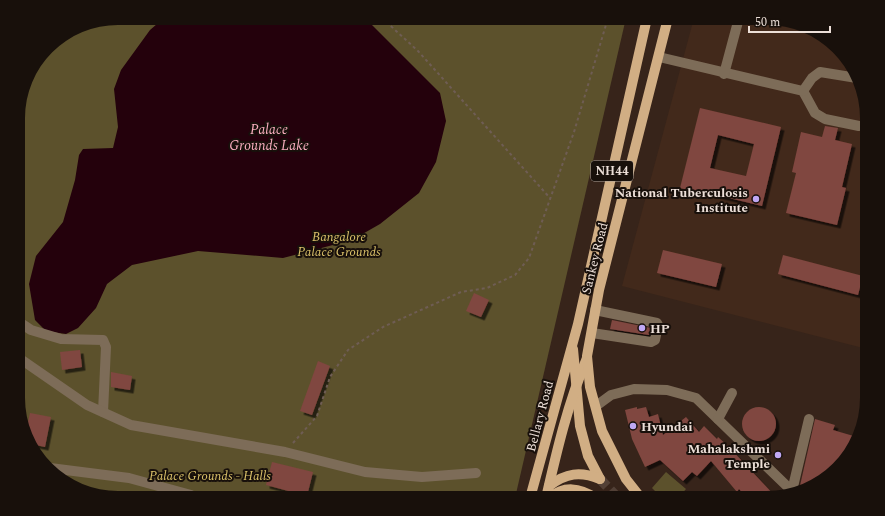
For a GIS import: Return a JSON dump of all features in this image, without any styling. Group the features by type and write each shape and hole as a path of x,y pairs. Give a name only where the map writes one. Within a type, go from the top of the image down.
{"main road":[{"name":"Sankey Road","path":"572,341 578,324 645,25"},
{"name":"Sankey Road","path":"635,491 616,462 602,431 590,387 588,356 599,290 666,25"},
{"path":"549,486 562,476 569,475 592,476 600,479 588,456 580,426 572,341"},
{"name":"Bellary Road","path":"532,491 572,341"},
{"name":"Bellary Road","path":"548,491 557,446 576,383 588,356"},
{"path":"557,491 571,489 585,491"}],"street":[{"path":"724,74 737,25"},
{"path":"659,57 724,74 803,91 815,113 825,119 859,126"},
{"path":"803,91 812,78 820,72 850,77"},
{"path":"592,333 651,342 654,340 658,325 657,323 595,310"},
{"path":"25,326 31,330 61,339 103,340 106,347 103,412"},
{"path":"25,362 87,405 131,425 285,452 365,472 422,477 476,473"},
{"path":"596,406 610,395 634,389 667,390 696,398 789,488"},
{"path":"718,419 732,393"},
{"path":"793,487 809,419"},
{"path":"58,469 129,478 176,491"}],"path":[{"path":"390,25 418,51 550,198"},
{"path":"285,452 317,416 330,377 348,350 383,327 460,292 487,288 515,275 528,258 574,132 606,25"}],"shaded area":[{"name":"National Tuberculosis Institute","path":"692,25 779,26 802,32 824,44 841,61 848,72 855,88 860,112 860,347 622,286"}],"green space":[{"name":"Bangalore Palace Grounds","path":"112,25 624,25 517,491 106,490 94,488 72,479 57,468 41,450 28,422 25,398 25,118 30,88 37,72 48,57 61,44 83,32 94,28"},
{"path":"666,472 686,489 684,491 655,491 652,488"}],"water":[{"name":"Palace Grounds Lake","path":"156,25 372,25 440,93 446,121 436,162 419,193 380,224 352,240 283,258 198,251 132,265 107,284 96,308 78,328 66,334 46,331 35,320 29,284 36,256 63,222 75,180 79,155 83,149 113,148 118,127 114,89 121,70 150,30"}],"building":[{"path":"700,108 781,127 762,206 704,192 704,194 680,188","holes":["718,135 754,144 746,176 710,168"]},
{"path":"825,126 838,128 835,140 852,144 842,187 846,188 837,225 786,213 796,173 792,172 801,132 822,137"},
{"path":"663,250 722,264 716,287 657,273"},
{"path":"783,255 860,275 860,287 858,295 778,274"},
{"path":"474,293 489,300 481,317 466,311"},
{"path":"612,320 651,328 649,335 610,329"},
{"path":"80,350 82,367 62,370 60,352"},
{"path":"318,361 330,366 312,415 300,411"},
{"path":"111,372 132,376 130,390 111,387"},
{"path":"637,407 637,409 646,407 649,417 658,414 663,435 686,417 699,432 704,426 717,439 718,437 728,446 770,491 741,491 739,489 736,491 711,461 697,476 692,472 683,481 660,460 645,467 632,439 625,410"},
{"path":"756,407 762,407 766,408 773,414 776,424 775,431 769,438 762,441 756,441 752,440 745,434 742,427 742,421 743,417 749,410"},
{"path":"30,413 51,417 45,447 39,446 28,422"},
{"path":"815,419 835,425 833,430 852,435 841,455 833,464 813,479 800,485"},
{"path":"272,462 313,472 308,491 288,491 266,485"}],"tunnel":[{"path":"600,479 611,491"}],"place":[{"name":"National Tuberculosis Institute","path":"756,199"},
{"name":"HP","path":"642,328"},
{"name":"Hyundai","path":"633,426"},
{"name":"Mahalakshmi Temple","path":"778,455"}],"park label":[{"name":"Palace Grounds - Halls","path":"210,475"}]}
